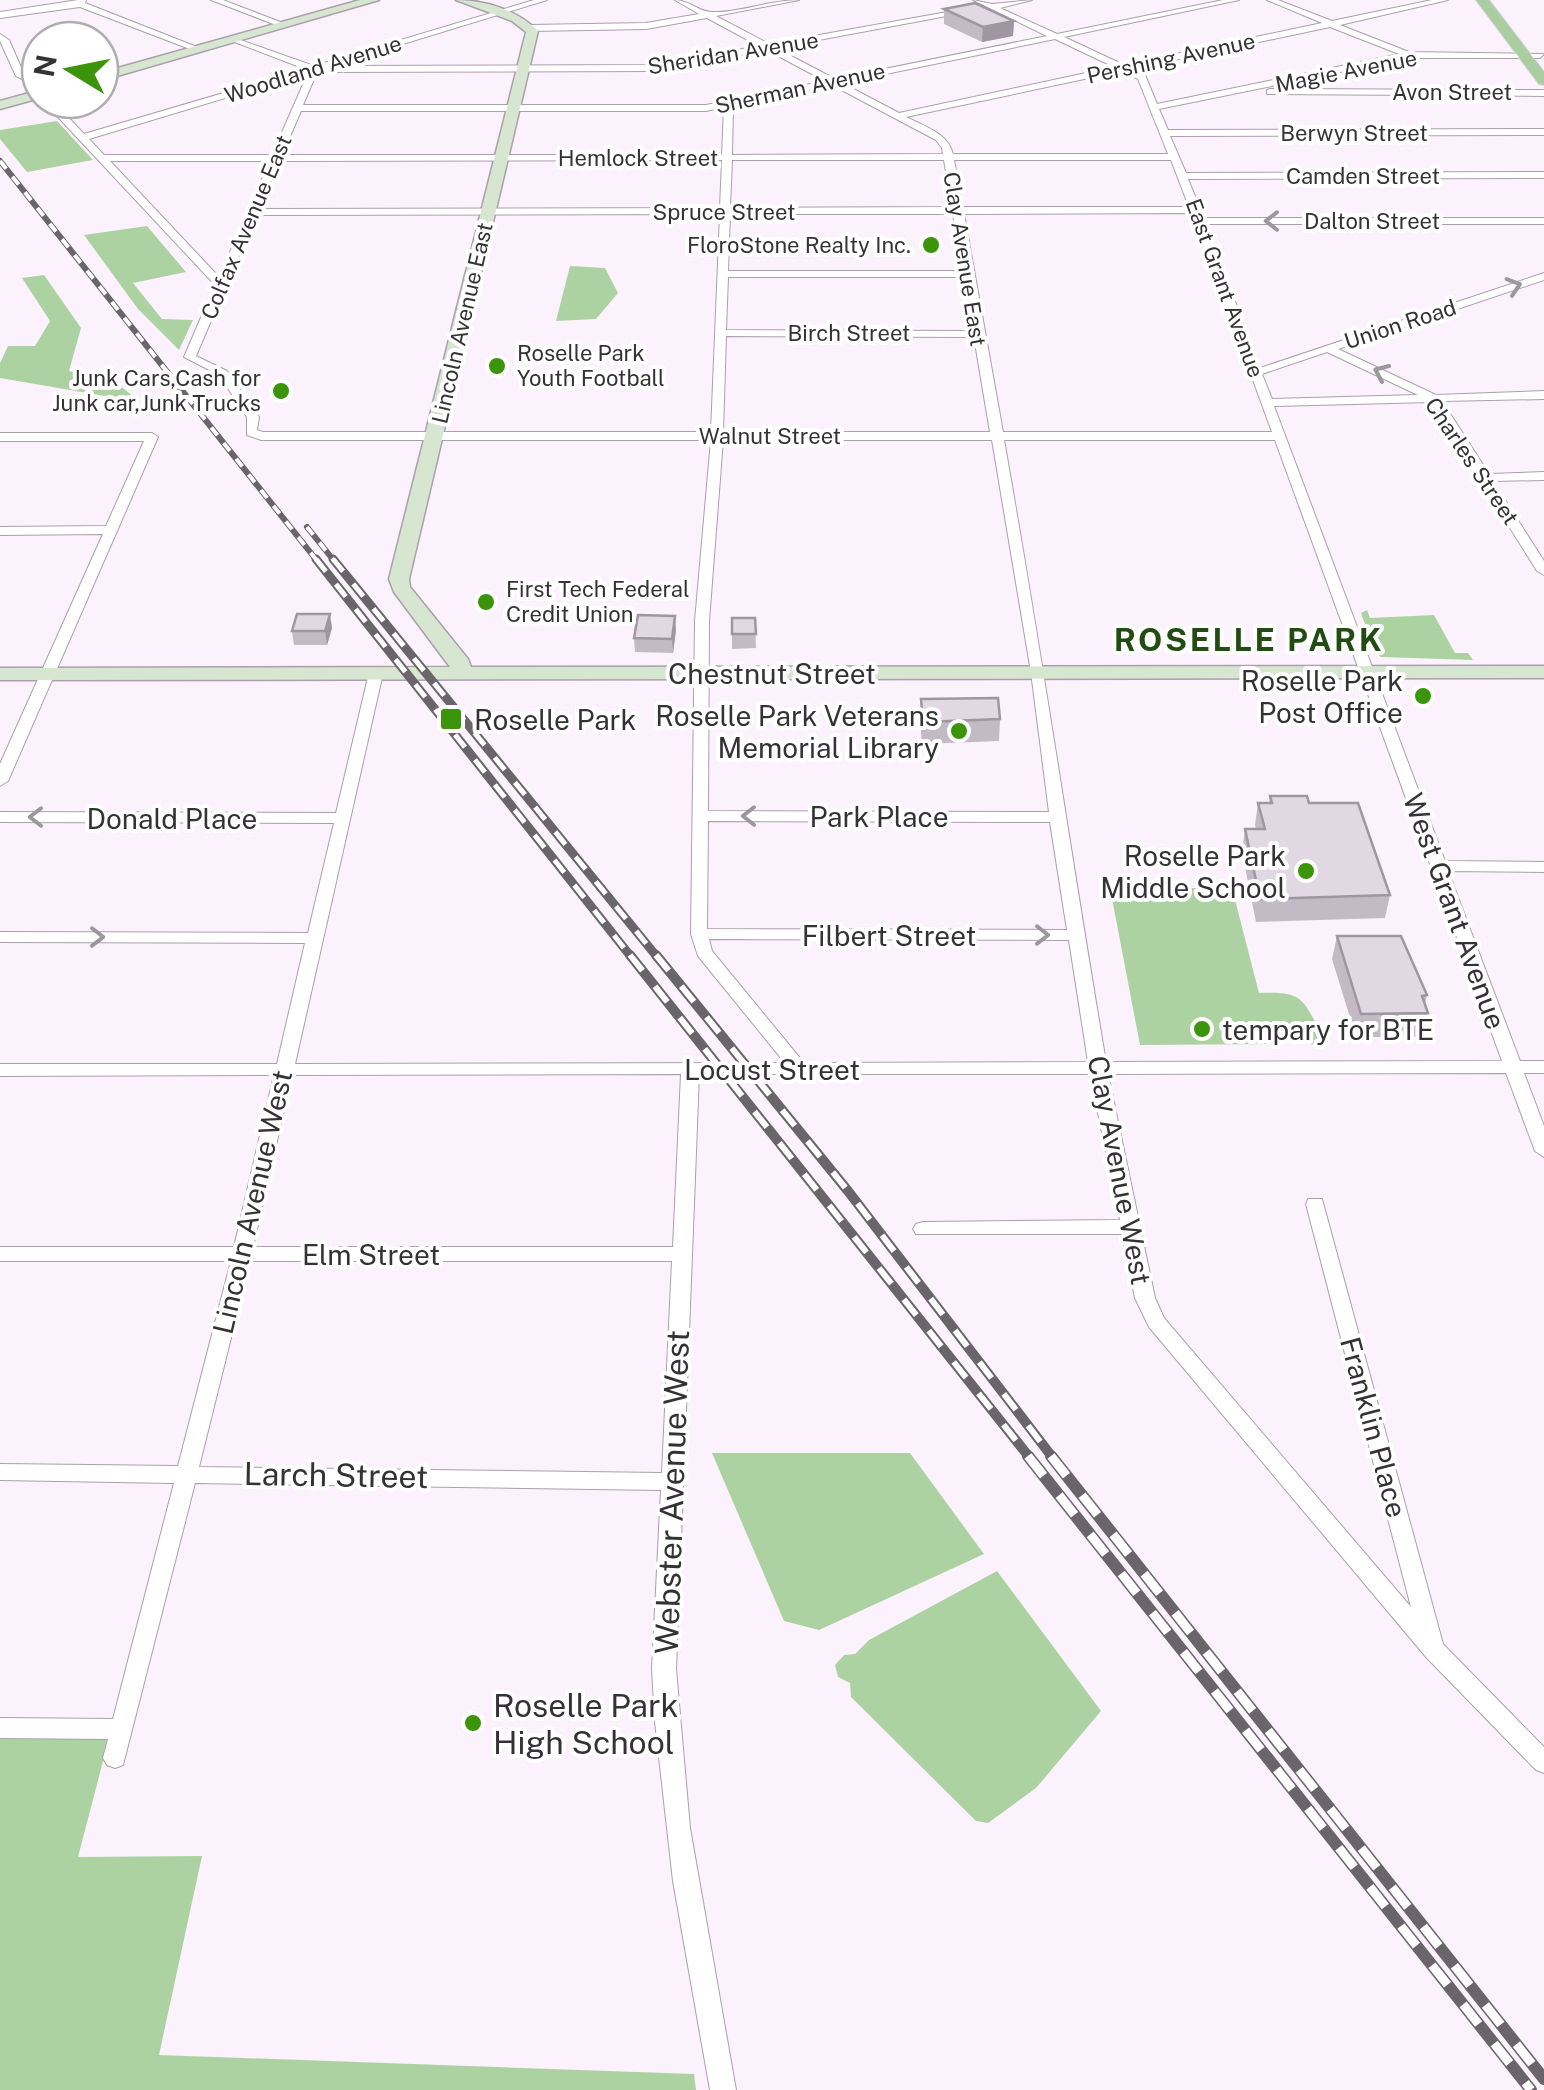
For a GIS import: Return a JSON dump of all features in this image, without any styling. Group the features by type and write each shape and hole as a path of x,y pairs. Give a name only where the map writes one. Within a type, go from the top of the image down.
{"main road":[{"path":"1482,0 1542,58"},
{"path":"1497,0 1524,55 1544,81"}],"street":[{"path":"11,0 16,13"},
{"path":"215,0 284,25"},
{"path":"120,71 374,0"},
{"path":"462,0 524,22 530,28 646,26 795,0"},
{"name":"Woodland Avenue","path":"82,138 544,0"},
{"name":"Clay Avenue East","path":"679,0 944,142 1038,672"},
{"name":"East Grant Avenue","path":"977,0 1142,77 1198,216 1367,672"},
{"name":"Sheridan Avenue","path":"314,69 651,68 1028,0"},
{"name":"Sherman Avenue","path":"298,108 706,108 1235,0"},
{"path":"1271,0 1409,55"},
{"name":"Pershing Avenue","path":"898,116 1444,0"},
{"path":"0,15 81,2 198,50"},
{"name":"Lincoln Avenue East","path":"460,673 460,663 401,588 399,579 530,28"},
{"path":"0,37 20,74"},
{"path":"235,39 314,69"},
{"name":"Magie Avenue","path":"1154,107 1409,55 1542,58"},
{"name":"Colfax Avenue East","path":"261,436 251,432 253,416 223,373 190,357 314,69"},
{"name":"Avon Street","path":"1241,91 1544,92"},
{"path":"729,102 717,436 702,621 700,934 704,952 800,1069"},
{"path":"65,120 221,285"},
{"name":"Berwyn Street","path":"1164,133 1544,132"},
{"name":"Hemlock Street","path":"101,158 1174,157"},
{"name":"Camden Street","path":"1182,176 1544,175"},
{"name":"Spruce Street","path":"253,212 956,211 1198,216"},
{"name":"Dalton Street","path":"1198,216 1544,222"},
{"path":"724,274 967,274"},
{"name":"Union Road","path":"1256,372 1544,276"},
{"name":"Birch Street","path":"721,333 977,334"},
{"name":"Charles Street","path":"1328,348 1434,398 1544,571"},
{"path":"1267,403 1544,395"},
{"path":"0,437 152,436 0,781"},
{"name":"Walnut Street","path":"261,436 1280,436"},
{"path":"1486,478 1544,476"},
{"path":"0,530 111,530"},
{"name":"Clay Avenue West","path":"1038,672 1056,817 1098,1068 1145,1298 1156,1322 1434,1650 1544,1763"},
{"name":"West Grant Avenue","path":"1367,672 1544,1150"},
{"name":"Chestnut Street","path":"0,674 1544,672"},
{"name":"Lincoln Avenue West","path":"116,1758 184,1472 242,1254 376,673"},
{"name":"Park Place","path":"702,816 1056,817"},
{"name":"Donald Place","path":"0,817 344,818"},
{"path":"1438,866 1544,867"},
{"name":"Filbert Street","path":"700,934 1078,935"},
{"path":"0,937 315,938"},
{"name":"Locust Street","path":"0,1070 1544,1068"},
{"name":"Webster Avenue West","path":"690,1070 664,1669 666,1734 672,1791 723,2090"},
{"name":"Franklin Place","path":"1315,1204 1434,1650"},
{"path":"923,1228 1130,1227"},
{"name":"Elm Street","path":"0,1254 682,1254"},
{"name":"Larch Street","path":"0,1472 672,1482"},
{"path":"0,1728 121,1728"}],"green space":[{"path":"57,121 93,160 27,172 0,139 0,130"},
{"path":"147,226 186,272 133,283 162,319 193,320 179,350 138,309 84,235"},
{"path":"570,266 605,268 618,293 596,319 556,321"},
{"path":"44,275 81,328 69,371 112,379 140,402 0,378 0,363 8,346 35,346 50,321 22,278"},
{"path":"1367,610 1370,618 1434,615 1455,653 1468,653 1473,660 1381,657 1375,652 1361,613"},
{"path":"1110,888 1232,888 1259,993 1296,997 1327,1038 1319,1045 1272,1040 1273,1044 1140,1045"},
{"path":"712,1453 910,1453 984,1554 819,1630 784,1621"},
{"path":"997,1571 1101,1711 1036,1788 988,1823 976,1821 851,1697 850,1683 838,1677 835,1665 869,1640"},
{"path":"113,1723 78,1857 202,1856 159,2055 694,2074 696,2090 0,2090 0,1724"}],"building":[{"path":"975,3 1014,21 983,27 944,9"},
{"path":"297,614 330,614 325,631 292,631"},
{"path":"638,615 675,616 672,639 634,638"},
{"path":"732,618 755,618 756,634 732,634"},
{"path":"998,698 1000,719 923,722 921,699"},
{"name":"Roselle Park Middle School","path":"1270,796 1307,796 1309,803 1358,803 1390,895 1260,899 1245,829 1265,829 1258,803 1272,803"},
{"path":"1337,936 1401,936 1427,995 1422,996 1428,1013 1361,1014"}],"railway":[{"path":"0,161 318,562"},
{"path":"307,527 335,562"},
{"path":"316,559 632,958"},
{"path":"333,559 658,958"},
{"path":"630,955 1030,1458"},
{"path":"656,955 848,1191 1053,1458"},
{"path":"1028,1456 1531,2090"},
{"path":"1051,1456 1544,2079"}],"place":[{"name":"FloroStone Realty Inc.","path":"931,245"},
{"name":"Roselle Park Youth Football","path":"497,366"},
{"name":"Junk Cars,Cash for Junk car,Junk Trucks","path":"281,391"},
{"name":"First Tech Federal Credit Union","path":"486,602"},
{"name":"Roselle Park Post Office","path":"1423,696"},
{"name":"Roselle Park","path":"451,719"},
{"name":"Roselle Park Veterans Memorial Library","path":"959,731"},
{"name":"Roselle Park Middle School","path":"1306,871"},
{"name":"tempary for BTE","path":"1202,1029"},
{"name":"Roselle Park High School","path":"473,1723"}],"district":[{"name":"ROSELLE PARK","path":"1249,639"}]}
